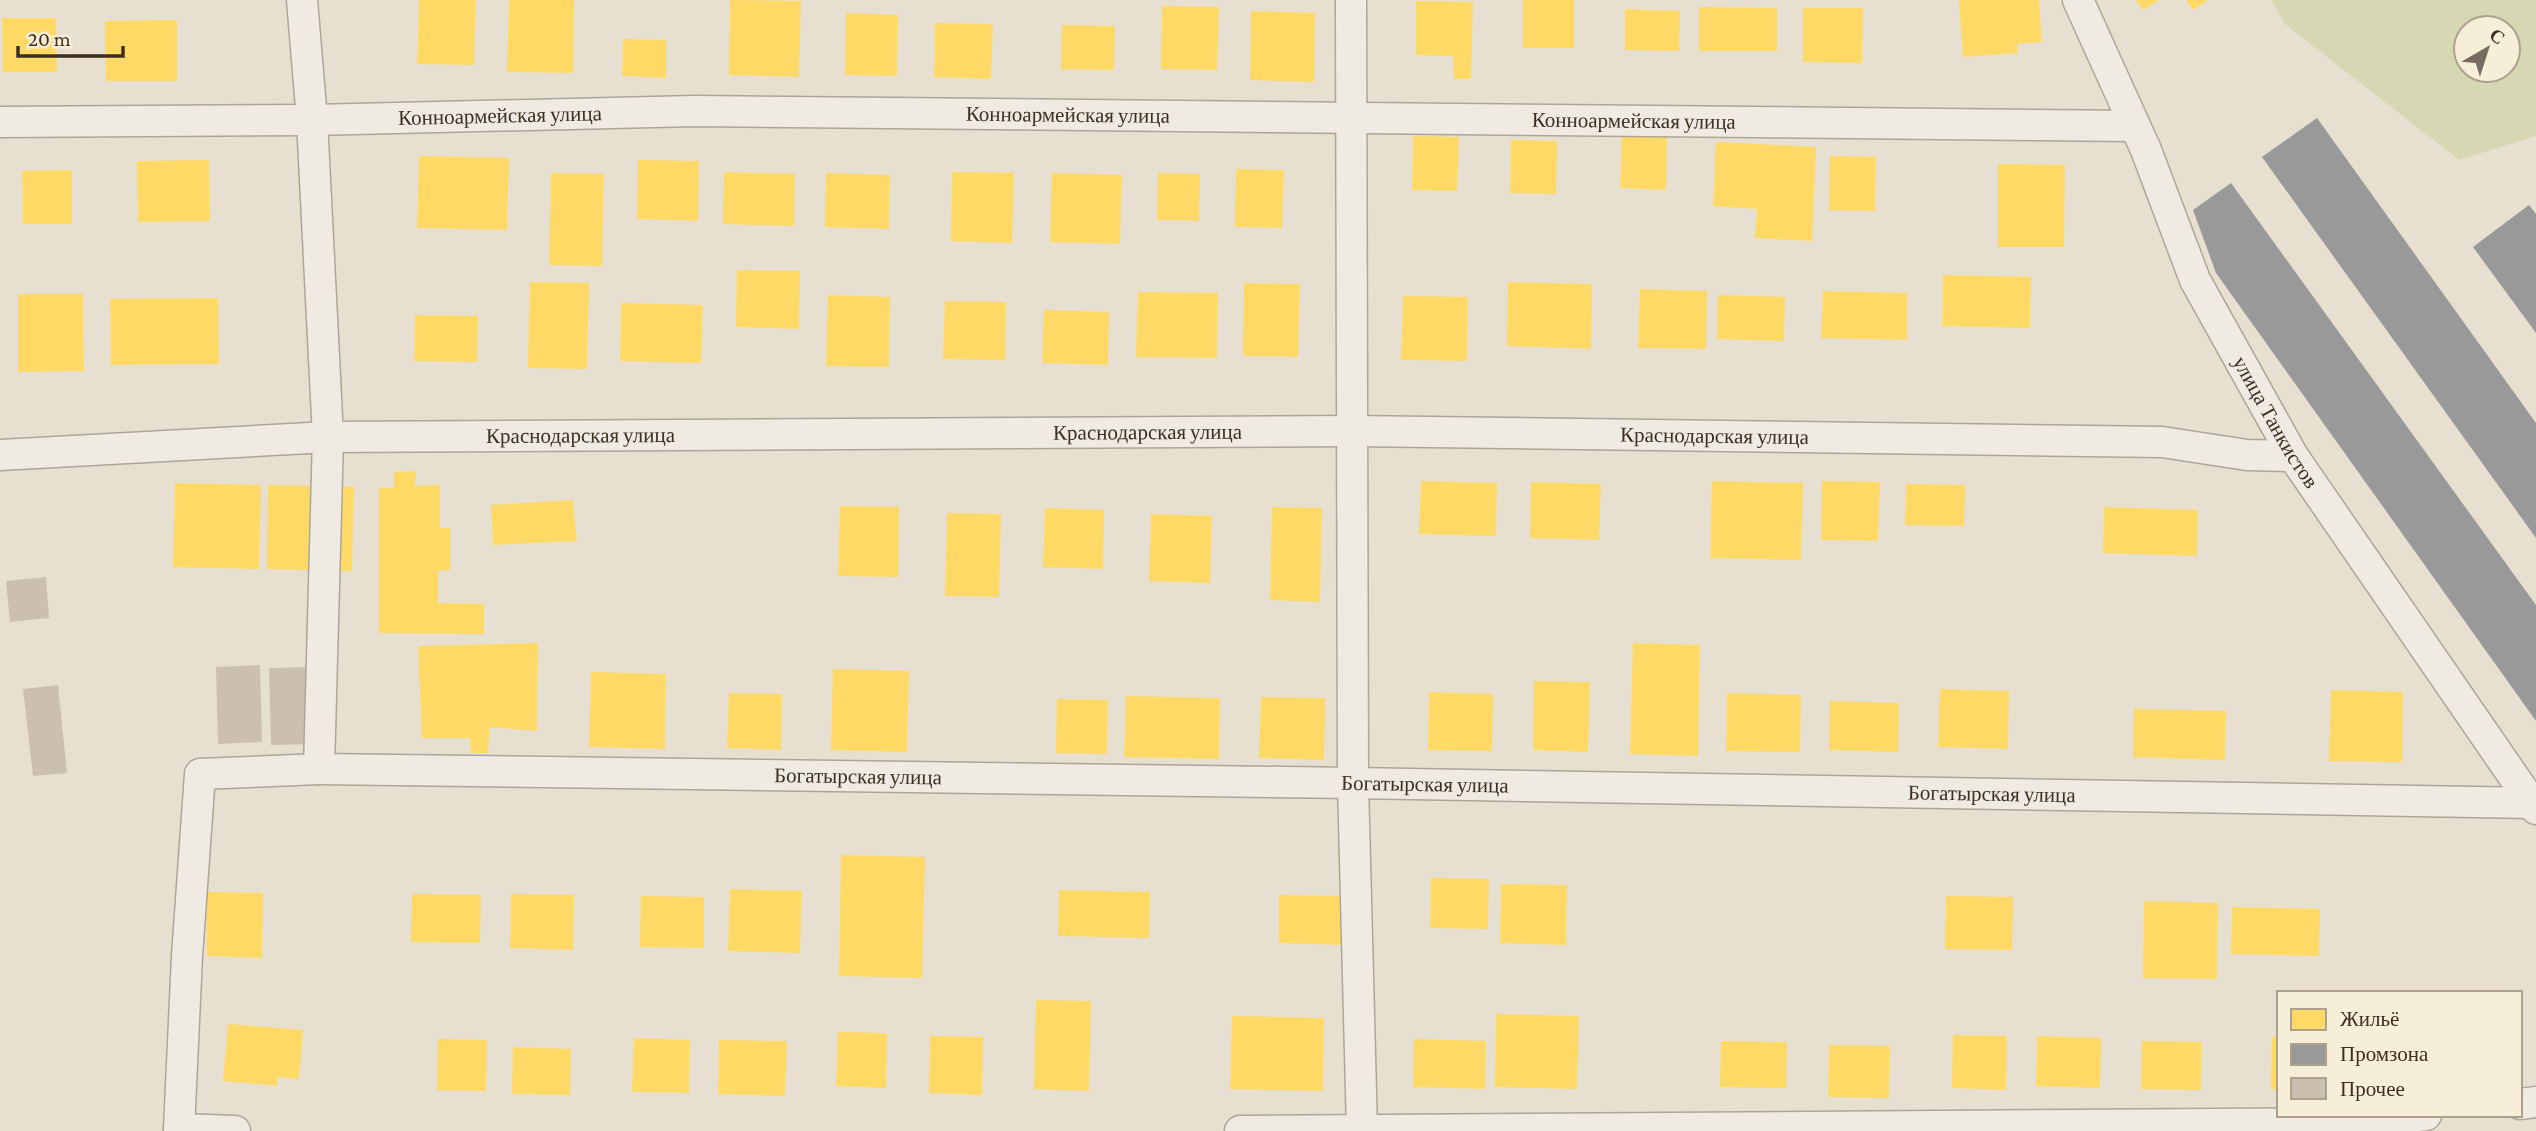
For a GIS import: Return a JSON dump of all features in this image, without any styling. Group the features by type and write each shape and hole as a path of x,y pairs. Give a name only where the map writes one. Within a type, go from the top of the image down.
{"street":[{"path":"302,0 312,120 328,437 318,769"},
{"path":"1351,0 1353,783 1362,1131"},
{"name":"улица Танкистов","path":"2078,0 2134,126 2195,280 2293,456 2534,806"},
{"name":"Конноармейская улица","path":"0,122 312,120 695,110 2134,126"},
{"name":"Краснодарская улица","path":"0,454 328,437 1353,431 2162,442 2247,454 2293,456"},
{"name":"Богатырская улица","path":"181,1130 187,956 200,774 318,769 1353,783 2534,806"},
{"path":"1240,1131 2364,1123 2410,1117"},
{"path":"181,1130 235,1131"}],"green space":[{"path":"2271,0 2536,0 2536,136 2459,160 2285,24"}],"building: Жильё":[{"path":"419,0 476,0 474,65 417,64"},
{"path":"509,0 574,0 573,73 507,72"},
{"path":"730,0 801,1 799,77 729,75"},
{"path":"1523,0 1574,0 1574,48 1523,48"},
{"path":"1959,0 2039,0 2042,42 2017,44 2018,53 1963,57"},
{"path":"2136,0 2159,0 2143,10"},
{"path":"2186,0 2208,0 2193,10"},
{"path":"1416,1 1473,2 1471,79 1454,79 1453,56 1416,55"},
{"path":"1162,6 1219,7 1217,70 1161,69"},
{"path":"1699,7 1777,8 1777,51 1699,51"},
{"path":"1803,8 1863,8 1862,63 1803,62"},
{"path":"1625,9 1680,11 1679,51 1625,50"},
{"path":"1251,11 1315,13 1314,82 1250,80"},
{"path":"846,13 898,15 897,76 845,75"},
{"path":"2,18 56,18 57,72 3,72"},
{"path":"177,20 177,81 106,81 105,21"},
{"path":"935,23 993,24 991,79 934,77"},
{"path":"1062,25 1115,26 1114,70 1061,69"},
{"path":"623,39 666,40 666,78 622,76"},
{"path":"1622,135 1667,136 1666,190 1620,188"},
{"path":"1413,136 1459,137 1457,191 1412,190"},
{"path":"1511,140 1557,141 1556,194 1510,193"},
{"path":"1716,142 1816,147 1812,241 1755,238 1757,209 1713,206"},
{"path":"419,156 509,158 507,230 417,228"},
{"path":"1830,156 1876,157 1875,211 1829,210"},
{"path":"209,160 210,221 138,222 137,161"},
{"path":"638,160 699,161 698,221 637,219"},
{"path":"1998,164 2065,165 2064,247 1998,247"},
{"path":"1236,169 1284,170 1282,228 1235,227"},
{"path":"72,170 72,224 23,224 22,171"},
{"path":"724,172 795,174 794,226 723,224"},
{"path":"952,172 1014,173 1012,243 951,241"},
{"path":"551,173 604,174 602,266 549,265"},
{"path":"826,173 890,175 889,229 825,227"},
{"path":"1052,173 1122,175 1120,244 1050,242"},
{"path":"1158,173 1200,174 1199,221 1157,220"},
{"path":"737,270 800,271 799,329 736,327"},
{"path":"1943,275 2031,277 2030,328 1942,326"},
{"path":"530,282 589,283 587,369 528,368"},
{"path":"1508,282 1592,284 1591,349 1507,346"},
{"path":"1244,283 1300,284 1298,357 1243,356"},
{"path":"1640,289 1707,291 1706,349 1638,348"},
{"path":"1823,291 1907,293 1907,340 1821,338"},
{"path":"1138,292 1218,293 1217,358 1136,357"},
{"path":"18,294 83,294 84,371 18,372"},
{"path":"828,295 890,297 889,367 826,366"},
{"path":"1718,295 1785,297 1784,341 1717,339"},
{"path":"1403,296 1468,297 1467,361 1401,360"},
{"path":"218,298 219,364 111,365 110,299"},
{"path":"945,301 1006,302 1005,360 943,359"},
{"path":"621,303 703,305 701,363 620,361"},
{"path":"1044,310 1109,312 1108,365 1042,363"},
{"path":"415,315 478,316 477,362 414,361"},
{"path":"416,471 415,486 440,485 440,528 450,528 450,570 438,571 438,603 484,604 484,634 379,633 379,488 394,488 394,472"},
{"path":"1421,481 1497,483 1496,536 1419,534"},
{"path":"1712,481 1803,483 1801,560 1710,558"},
{"path":"1822,481 1880,482 1878,541 1821,540"},
{"path":"1531,482 1601,484 1599,540 1530,538"},
{"path":"175,483 261,485 259,569 173,567"},
{"path":"1906,484 1965,485 1964,526 1905,525"},
{"path":"268,485 354,487 352,571 267,569"},
{"path":"573,500 577,541 493,545 491,505"},
{"path":"840,506 899,507 898,577 838,576"},
{"path":"1272,507 1322,508 1320,602 1270,600"},
{"path":"2104,507 2198,510 2197,556 2103,553"},
{"path":"1045,508 1104,510 1103,569 1043,567"},
{"path":"947,513 1001,514 999,597 945,596"},
{"path":"1151,514 1212,516 1210,583 1149,581"},
{"path":"538,643 537,731 490,727 488,753 471,753 470,738 422,738 418,646"},
{"path":"1633,643 1700,645 1698,756 1630,754"},
{"path":"833,669 909,671 907,752 831,750"},
{"path":"591,672 666,674 665,749 589,747"},
{"path":"1534,681 1590,682 1588,752 1533,750"},
{"path":"1940,689 2009,691 2008,749 1938,747"},
{"path":"2331,690 2403,692 2402,762 2329,761"},
{"path":"1429,692 1493,694 1492,751 1428,750"},
{"path":"729,693 782,694 781,750 727,748"},
{"path":"1727,693 1801,695 1800,752 1726,751"},
{"path":"1126,696 1220,698 1219,759 1124,757"},
{"path":"1261,697 1325,698 1324,760 1259,758"},
{"path":"1057,699 1108,700 1107,754 1056,753"},
{"path":"1830,701 1899,703 1898,752 1829,750"},
{"path":"2134,709 2226,711 2225,760 2133,757"},
{"path":"841,855 925,857 922,978 839,976"},
{"path":"1431,878 1489,879 1488,929 1430,928"},
{"path":"1501,884 1567,885 1566,945 1500,943"},
{"path":"730,889 802,891 800,953 728,951"},
{"path":"1059,890 1150,892 1149,938 1058,936"},
{"path":"207,892 263,893 262,958 207,956"},
{"path":"412,894 481,895 480,943 411,942"},
{"path":"511,894 574,895 573,950 510,948"},
{"path":"1279,895 1346,896 1344,945 1279,943"},
{"path":"641,896 704,897 704,948 640,947"},
{"path":"1946,896 2013,897 2012,950 1945,949"},
{"path":"2144,901 2218,903 2217,979 2143,978"},
{"path":"2232,907 2320,909 2319,956 2231,954"},
{"path":"1036,1000 1091,1001 1089,1091 1034,1089"},
{"path":"1496,1014 1579,1016 1577,1089 1495,1087"},
{"path":"1232,1016 1324,1018 1323,1091 1230,1089"},
{"path":"228,1024 303,1030 299,1079 278,1077 277,1086 223,1081"},
{"path":"838,1032 887,1033 886,1088 836,1086"},
{"path":"1953,1035 2007,1036 2006,1090 1952,1088"},
{"path":"930,1036 983,1037 982,1095 929,1093"},
{"path":"2037,1036 2101,1038 2100,1088 2036,1086"},
{"path":"2272,1037 2277,1037 2277,1090 2271,1089"},
{"path":"634,1038 690,1040 689,1093 632,1092"},
{"path":"438,1039 487,1040 486,1091 437,1090"},
{"path":"1414,1039 1486,1041 1485,1089 1413,1087"},
{"path":"719,1040 787,1041 785,1096 718,1094"},
{"path":"1721,1041 1787,1042 1786,1088 1720,1087"},
{"path":"2142,1041 2202,1042 2201,1090 2141,1089"},
{"path":"1829,1045 1890,1046 1889,1098 1828,1097"},
{"path":"513,1047 571,1049 570,1095 512,1094"}],"building: Промзона":[{"path":"2317,118 2536,423 2536,538 2262,157"},
{"path":"2231,183 2536,605 2536,721 2216,273 2193,210"},
{"path":"2529,205 2536,214 2536,333 2473,247"}],"building: Прочее":[{"path":"46,577 49,618 10,622 6,581"},
{"path":"260,665 262,742 218,744 216,667"},
{"path":"313,667 315,744 271,745 269,668"},
{"path":"58,685 67,773 33,776 23,689"}]}
